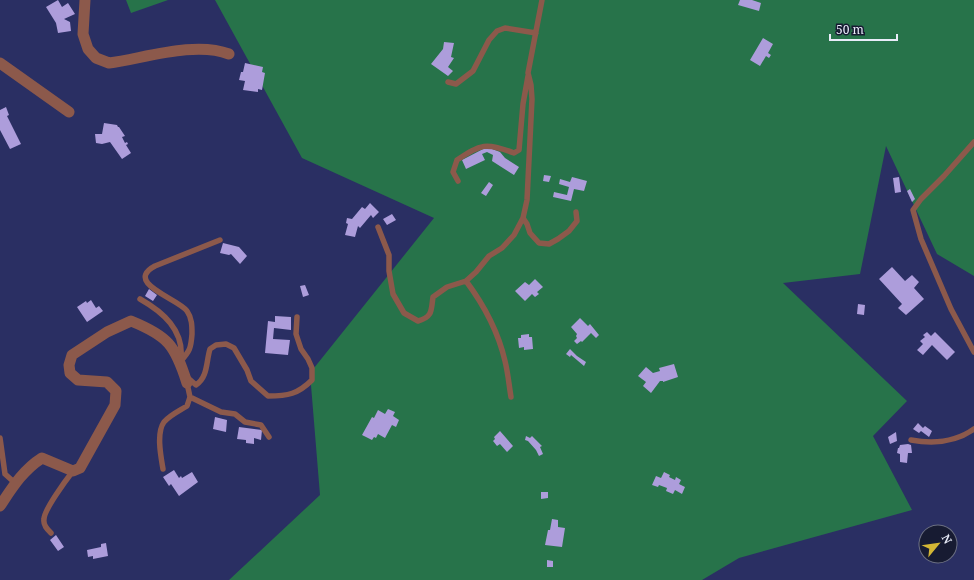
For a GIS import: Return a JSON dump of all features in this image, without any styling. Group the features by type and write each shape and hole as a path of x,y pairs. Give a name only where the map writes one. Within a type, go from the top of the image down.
{"street":[{"path":"85,0 83,34 88,50 96,58 109,63 201,48 220,50 229,54"},
{"path":"0,62 69,112"},
{"path":"0,506 15,483 31,464 42,458 73,471 80,468 87,458 114,405 116,391 107,382 78,380 70,373 69,365 72,355 107,332 131,321 151,329 169,342 180,362 186,380"}],"lane":[{"path":"458,181 453,172 457,160 479,146 488,145 514,153 519,150 523,104 542,0"},
{"path":"448,82 456,84 473,71 489,40 497,32 505,28 536,33"},
{"path":"378,227 389,255 389,271 393,294 404,313 418,321 427,318 431,313 433,297 447,287 466,281 476,272 489,256 502,248 514,235 523,218 527,200 532,122 531,85 528,74"},
{"path":"974,142 948,172 921,199 913,210 921,239 951,309 974,352"},
{"path":"523,218 530,233 539,243 549,244 569,231 576,221 576,212"},
{"path":"180,362 190,351 191,346 191,319 188,311 182,305 154,290 146,282 145,275 155,266 220,240"},
{"path":"466,281 480,300 494,328 505,361 511,397"},
{"path":"140,299 159,311 174,328 180,339 182,348 180,362"},
{"path":"186,380 196,385 201,382 207,370 207,359 210,349 216,345 226,344 234,348 251,380 268,396 284,396 296,393 312,380 312,368 301,349 296,334 297,317"},
{"path":"163,469 160,451 160,434 163,423 172,414 187,406 190,397 186,380"},
{"path":"190,397 221,412 235,414 245,422 261,426 269,437"},
{"path":"911,440 926,443 954,439 966,435 974,429"},
{"path":"0,438 5,474 15,483"},
{"path":"50,533 44,525 44,518 53,500 73,471"}],"green space":[{"path":"126,0 168,0 131,13"},
{"path":"215,0 974,0 974,276 937,254 886,146 860,274 783,283 907,401 873,436 912,510 739,558 702,580 229,580 320,495 310,373 434,218 302,158"}],"building":[{"path":"58,0 62,7 68,3 75,14 64,19 70,22 71,31 58,33 56,23 46,7"},
{"path":"740,0 752,0 761,3 759,11 738,5"},
{"path":"763,38 773,44 768,53 771,55 769,58 766,56 760,66 750,60"},
{"path":"444,42 454,43 451,57 454,58 448,67 453,71 448,76 431,64 443,49"},
{"path":"245,63 263,67 262,72 265,73 262,90 258,89 258,92 243,90 245,81 239,80"},
{"path":"6,107 9,115 7,116 21,144 10,149 0,130 0,110"},
{"path":"104,123 117,125 119,127 125,136 122,137 125,143 127,142 128,144 126,145 131,153 122,159 110,142 102,144 96,143 95,134 102,134"},
{"path":"487,147 500,152 505,158 519,167 514,175 492,161 493,155 487,152 482,154 485,160 466,169 462,160"},
{"path":"544,175 551,176 549,182 543,181"},
{"path":"572,177 587,181 584,191 574,189 571,201 553,197 554,192 567,195 569,187 559,184 560,179 570,182"},
{"path":"899,177 901,192 895,193 893,178"},
{"path":"489,182 493,185 486,196 481,193"},
{"path":"910,189 915,199 912,202 907,191"},
{"path":"370,203 379,212 373,218 371,215 360,228 358,226 355,237 345,235 348,224 346,223 347,218 352,219 362,207 365,209"},
{"path":"392,214 396,220 387,225 383,219"},
{"path":"223,243 239,247 247,256 240,264 231,254 220,253"},
{"path":"892,267 905,281 912,275 919,282 914,288 924,299 906,315 898,308 902,304 879,279"},
{"path":"535,279 543,287 537,292 539,294 535,297 532,294 525,301 515,291 525,282 529,285"},
{"path":"305,285 309,295 303,297 300,286"},
{"path":"149,289 157,295 153,301 145,296"},
{"path":"91,300 96,308 99,306 103,311 87,322 77,307 86,301 87,303"},
{"path":"858,304 865,305 864,315 857,314"},
{"path":"275,316 291,317 291,330 274,328 273,339 290,340 288,355 265,353 268,321 275,322"},
{"path":"580,318 588,326 590,324 599,335 596,338 591,333 582,342 581,341 577,344 574,341 577,338 577,334 571,327"},
{"path":"927,332 931,336 935,332 955,352 947,360 932,345 923,355 917,350 923,344 920,341 925,337 923,335"},
{"path":"529,334 529,337 532,337 533,349 524,350 524,347 519,348 518,338 521,338 521,335"},
{"path":"570,349 586,362 584,366 571,355 570,357 566,354"},
{"path":"674,364 678,377 663,382 660,381 651,393 643,386 646,382 638,376 646,367 653,373 660,371 659,368"},
{"path":"388,409 395,412 393,416 399,420 396,427 392,425 385,438 378,434 376,438 374,437 372,440 362,435 372,417 374,418 378,410 385,414"},
{"path":"215,417 227,420 226,432 213,429"},
{"path":"918,423 923,428 925,426 932,431 929,437 921,431 919,433 913,429"},
{"path":"239,427 262,430 261,440 254,438 254,444 246,443 246,440 237,439"},
{"path":"500,431 513,446 507,452 500,444 497,446 493,441 495,439 494,437"},
{"path":"896,432 897,441 890,444 888,437"},
{"path":"526,436 530,438 532,436 542,446 540,447 543,454 539,456 536,450 528,441 525,440"},
{"path":"900,445 911,445 912,453 908,453 907,463 900,462 900,454 897,453 898,448"},
{"path":"174,470 179,478 181,476 182,478 192,472 198,482 179,496 171,484 169,486 163,477"},
{"path":"664,472 675,480 676,477 681,480 679,484 685,487 682,494 675,490 673,494 666,491 667,488 659,485 658,487 652,485 656,476 661,478"},
{"path":"541,492 548,492 548,498 541,499"},
{"path":"552,519 558,520 558,527 565,528 562,547 545,545"},
{"path":"56,535 64,547 58,551 50,540"},
{"path":"106,543 108,556 93,559 93,556 88,557 87,550 101,547 101,544"},
{"path":"547,560 553,561 553,567 547,567"}]}
